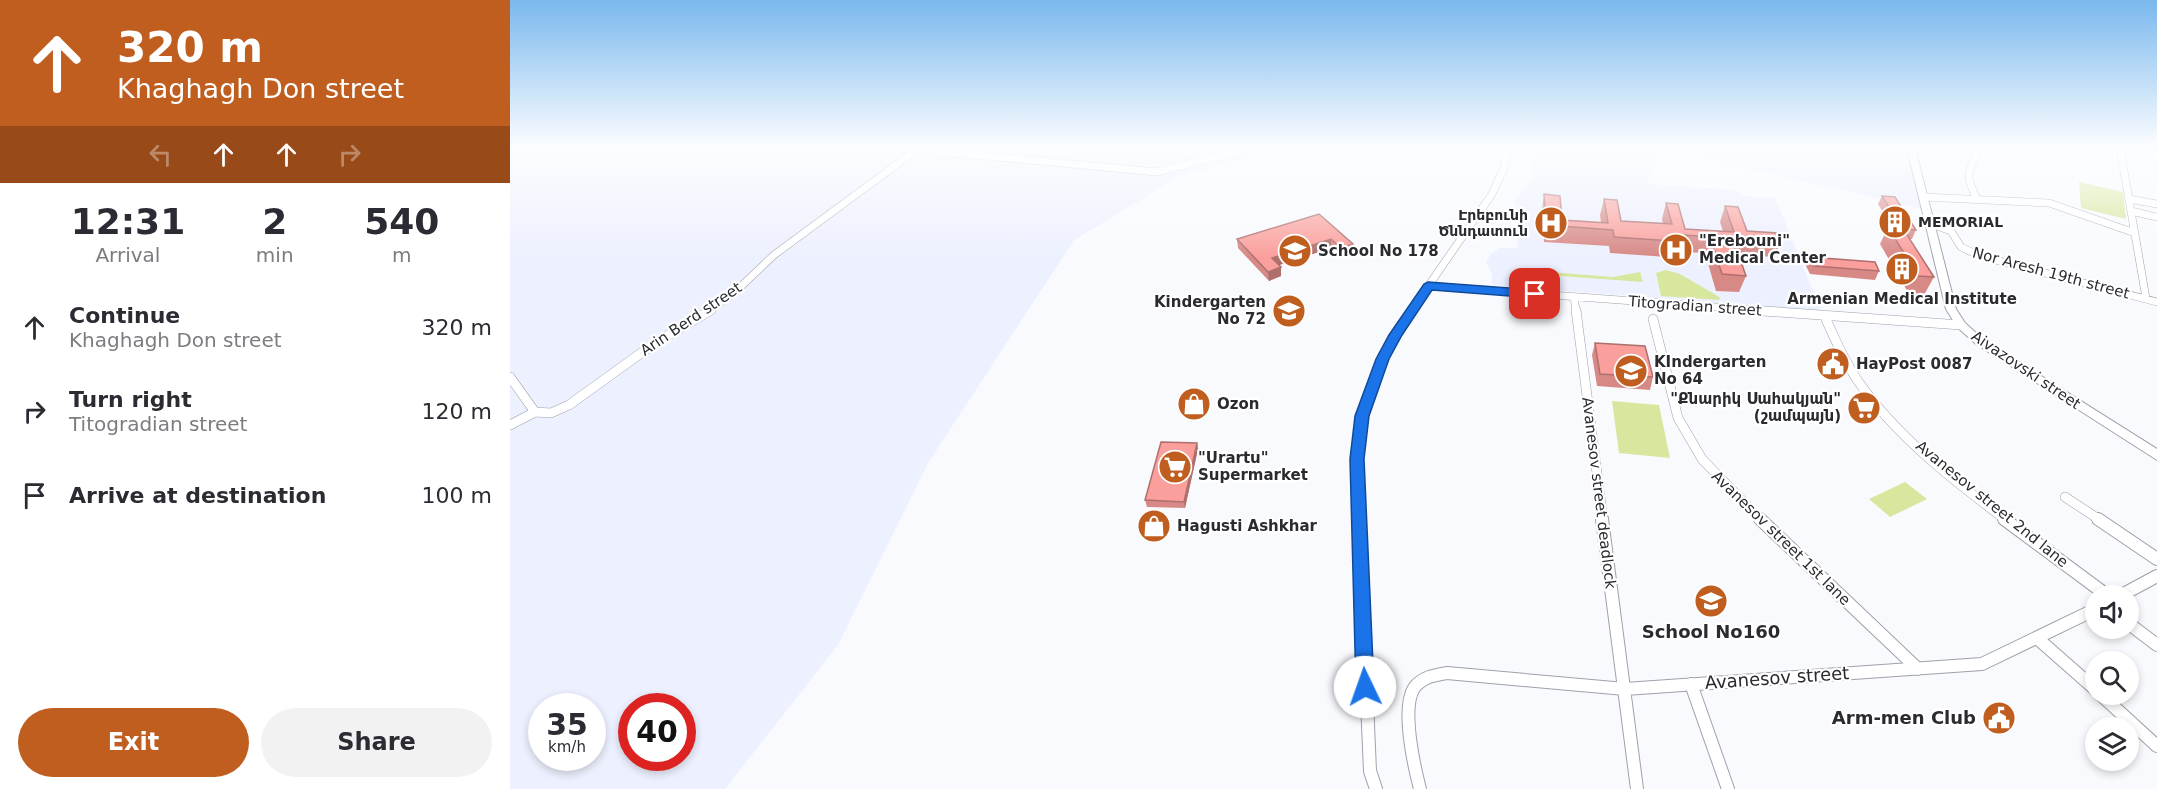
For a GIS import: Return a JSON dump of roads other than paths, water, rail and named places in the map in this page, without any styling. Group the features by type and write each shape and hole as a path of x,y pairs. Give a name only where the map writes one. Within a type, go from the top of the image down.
{"main road":[{"name":"Aivazovski street","path":"1921,185 1952,309 1961,326 1980,342 2157,455"}],"street":[{"name":"Arin Berd street","path":"510,425 535,412 551,413 569,405 655,343 715,307 734,293 774,255 868,185"},
{"path":"1368,789 1370,771 1357,459 1362,416 1382,359 1395,335 1496,185"},
{"path":"1971,185 1977,199"},
{"path":"2126,185 2146,298"},
{"path":"1924,197 2049,203 2135,233"},
{"path":"2129,199 2157,204"},
{"path":"2131,211 2157,217"},
{"name":"Nor Aresh 19th street","path":"1930,224 1951,231 1961,247 1980,256 2157,302"},
{"name":"Titogradian street","path":"1428,286 1961,326"},
{"name":"Avanesov street deadlock","path":"1574,297 1637,789"},
{"name":"Avanesov street 2nd lane","path":"1824,315 1842,354 1864,389 1925,454 2094,585"},
{"name":"Avanesov street 1st lane","path":"1653,319 1678,418 1702,459 1758,518 1918,669"},
{"path":"510,377 535,412"},
{"path":"2065,498 2157,559"},
{"path":"2139,586 2157,576"},
{"name":"Avanesov street","path":"1420,789 1407,707 1412,691 1419,682 1432,675 1447,673 1625,689 1982,664 2085,614"},
{"path":"2139,631 2157,645"},
{"path":"2037,638 2085,680"},
{"path":"1691,684 1728,789"},
{"path":"2112,705 2157,746"},
{"path":"1370,771 1376,789"}],"place":[{"name":"MEMORIAL","path":"1895,222"},
{"name":"Էրեբունի Ծննդատուն","path":"1551,223"},
{"name":"\"Erebouni\" Medical Center","path":"1676,250"},
{"name":"School No 178","path":"1295,251"},
{"name":"Armenian Medical Institute","path":"1902,269"},
{"name":"Kindergarten No 72","path":"1289,311"},
{"name":"HayPost 0087","path":"1833,364"},
{"name":"KIndergarten No 64","path":"1631,371"},
{"name":"Ozon","path":"1194,404"},
{"name":"\"Քնարիկ Սահակյան\" (շամպայն)","path":"1864,408"},
{"name":"\"Urartu\" Supermarket","path":"1175,467"},
{"name":"Hagusti Ashkhar","path":"1154,526"},
{"name":"School No160","path":"1711,601"},
{"name":"Arm-men Club","path":"1999,718"}]}
